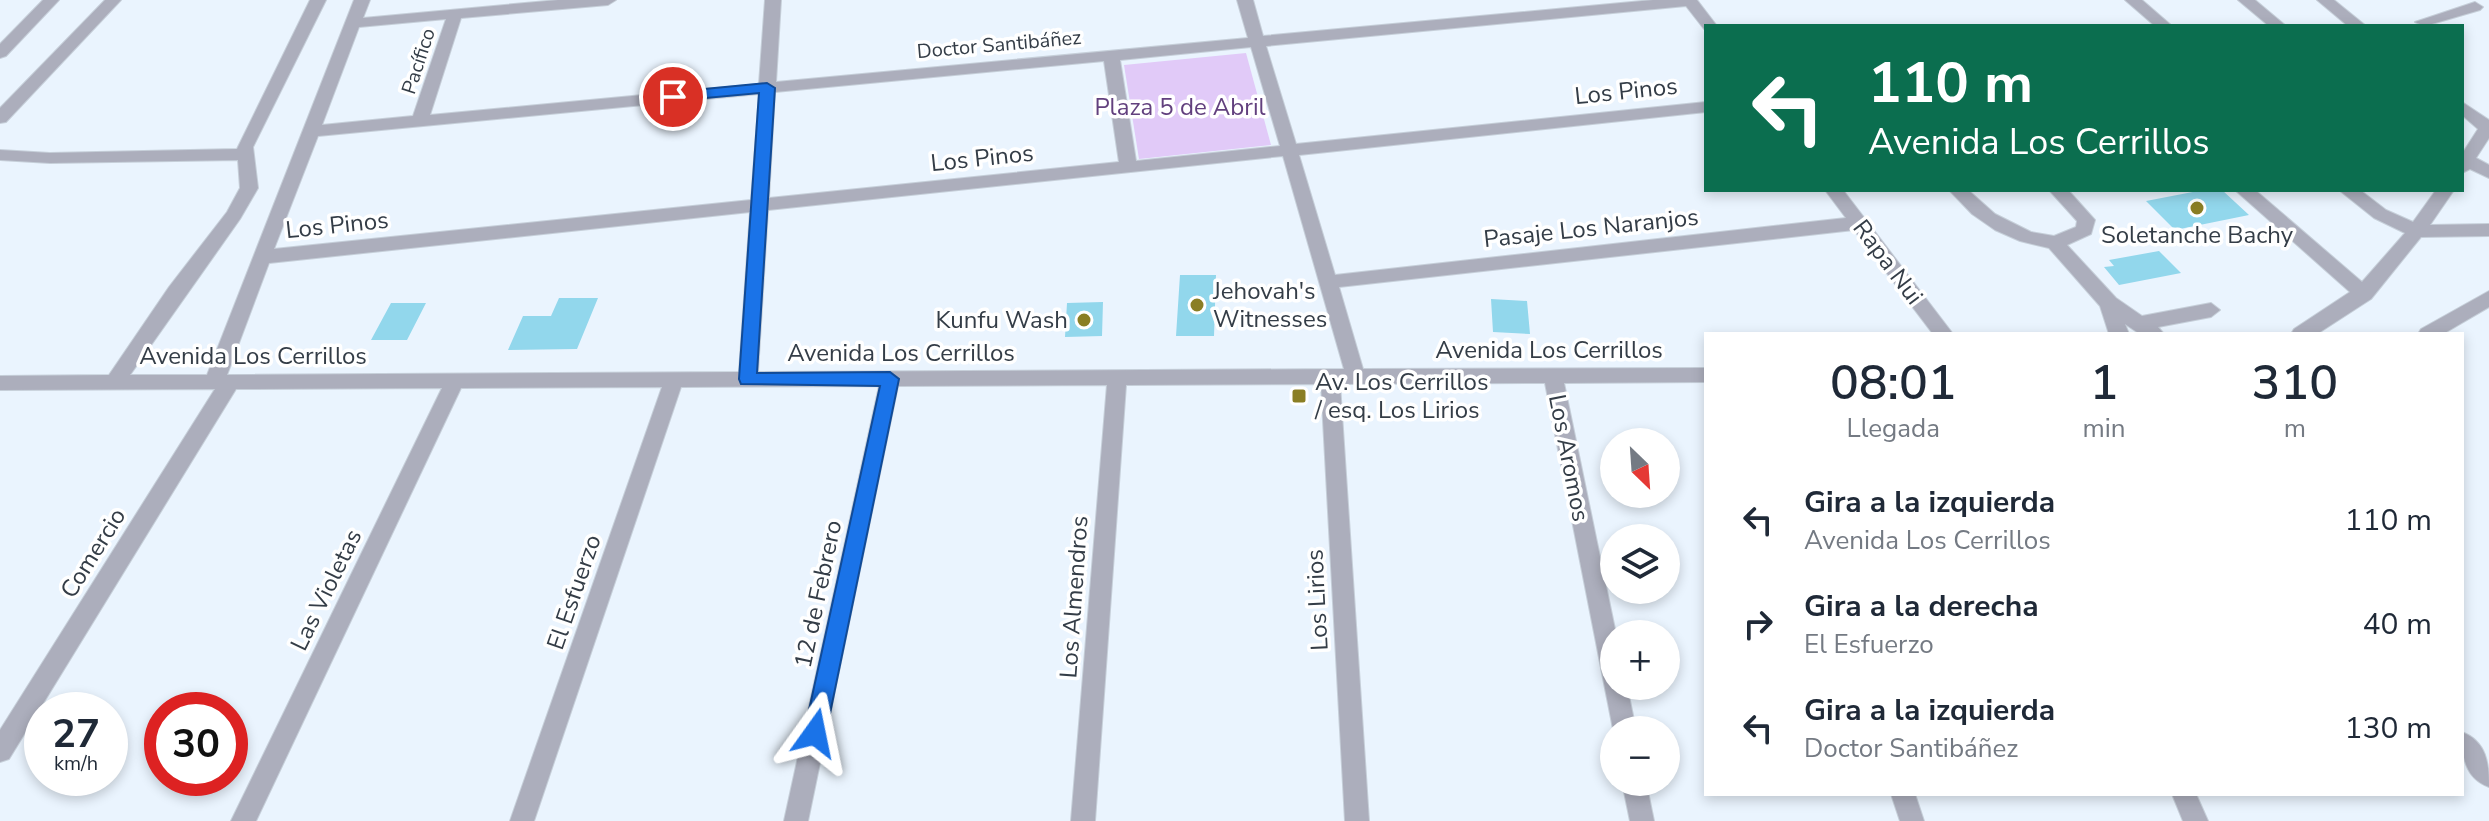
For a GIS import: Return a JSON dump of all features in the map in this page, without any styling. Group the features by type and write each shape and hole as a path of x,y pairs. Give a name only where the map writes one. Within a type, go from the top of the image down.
{"street":[{"path":"0,53 51,0"},
{"path":"0,118 113,0"},
{"path":"115,382 176,292 234,215 249,188 245,147 318,0"},
{"name":"Comercio","path":"0,751 222,382 262,257 362,0"},
{"path":"354,23 608,0"},
{"path":"748,379 773,0"},
{"path":"1245,0 1356,377"},
{"path":"2133,0 2162,24"},
{"path":"2246,0 2276,24"},
{"path":"2325,0 2355,24"},
{"path":"1690,1 1707,24"},
{"name":"Doctor Santibáñez","path":"311,131 1690,1"},
{"path":"2423,22 2469,4 2489,16"},
{"name":"Pacífico","path":"420,121 455,14"},
{"path":"1111,55 1128,167"},
{"name":"Los Pinos","path":"262,257 1704,107"},
{"path":"2464,108 2488,126 2464,163 2489,172"},
{"path":"0,155 50,158 246,154"},
{"name":"Rapa Nui","path":"1836,192 1941,332"},
{"path":"1960,192 1970,205 2018,235 2054,242 2075,237 2085,230 2086,220 2060,192"},
{"path":"2246,192 2364,294"},
{"path":"2351,192 2380,214 2416,231 2489,230"},
{"path":"2305,332 2344,310 2364,294 2387,270 2444,192"},
{"name":"Pasaje Los Naranjos","path":"1328,282 1859,223"},
{"path":"2054,242 2109,303 2146,329 2211,310"},
{"path":"2431,332 2489,298"},
{"path":"2109,303 2118,332"},
{"name":"Avenida Los Cerrillos","path":"1,385 1704,375"},
{"name":"Los Aromos","path":"1553,376 1601,620"},
{"name":"Los Lirios","path":"1330,377 1357,821"},
{"name":"Los Almendros","path":"1083,821 1117,378"},
{"name":"12 de Febrero","path":"796,821 890,379"},
{"name":"El Esfuerzo","path":"522,821 674,380"},
{"name":"Las Violetas","path":"243,821 455,381"},
{"path":"2464,745 2489,776"},
{"path":"1637,796 1642,821"},
{"path":"1904,796 1912,821"},
{"path":"2185,796 2196,821"}],"green space":[{"name":"Plaza 5 de Abril","path":"1246,53 1271,145 1139,159 1124,65"}],"building":[{"name":"Soletanche Bachy","path":"2193,192 2224,192 2249,215 2175,230 2146,201"},
{"path":"2159,251 2181,273 2119,285 2104,267 2114,266 2109,260"},
{"name":"Jehovah's Witnesses","path":"1180,275 1216,275 1214,336 1176,336"},
{"path":"559,298 598,298 577,349 508,350 523,316 551,316"},
{"path":"1491,299 1527,301 1530,334 1493,332"},
{"name":"Kunfu Wash","path":"1103,302 1102,336 1065,337 1067,303"},
{"path":"391,303 426,303 407,340 371,340"}],"place":[{"name":"Soletanche Bachy","path":"2197,208"},
{"name":"Jehovah's Witnesses","path":"1197,305"},
{"name":"Kunfu Wash","path":"1084,320"},
{"name":"Av. Los Cerrillos / esq. Los Lirios","path":"1299,396"}],"route":[{"path":"673,97 767,88 748,379 890,379 815,733"}]}
